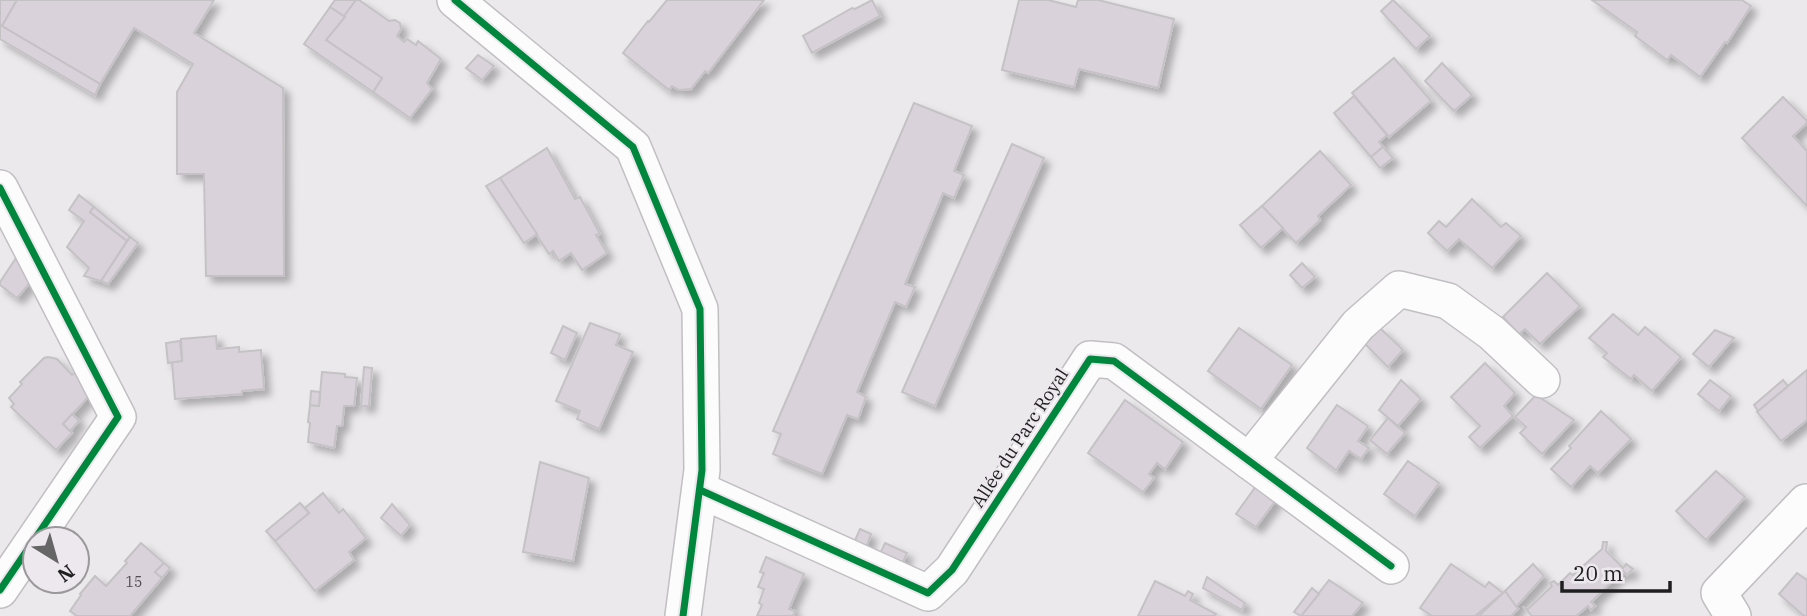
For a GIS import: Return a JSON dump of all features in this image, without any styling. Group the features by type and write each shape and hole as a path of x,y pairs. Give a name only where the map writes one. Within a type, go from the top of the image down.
{"street":[{"path":"455,0 633,147 700,309 702,470 683,616"},
{"path":"0,188 118,417 0,590"},
{"path":"1249,461 1358,325 1399,289 1448,301 1492,332 1542,380"},
{"name":"Allée du Parc Royal","path":"700,490 928,593 952,570 1090,359 1114,361 1391,566"},
{"path":"1733,616 1719,593 1806,502"}],"building":[{"path":"0,0 17,0 2,26 0,25"},
{"path":"17,0 214,0 194,33 283,88 284,276 206,276 204,174 177,174 177,92 193,64 134,28 100,84 2,26"},
{"path":"335,0 356,0 345,17 330,7"},
{"path":"356,0 389,21 400,23 401,29 397,36 404,42 407,39 416,45 418,41 441,59 427,83 432,89 410,118 373,92 382,78 326,40"},
{"path":"667,0 764,0 708,73 705,71 691,89 679,90 672,86 669,90 623,53"},
{"path":"872,0 880,16 812,53 803,36 852,8"},
{"path":"1019,0 1048,0 1076,7 1078,0 1098,0 1174,19 1158,88 1079,69 1074,87 1002,70"},
{"path":"1393,0 1430,36 1416,49 1381,11"},
{"path":"1592,0 1742,0 1751,6 1700,77 1671,55 1667,60 1635,36 1637,32"},
{"path":"330,7 345,17 326,40 382,78 373,92 304,44"},
{"path":"0,25 100,84 95,95 0,39"},
{"path":"478,55 494,66 482,80 466,68"},
{"path":"1394,58 1431,101 1389,137 1352,93"},
{"path":"1442,63 1472,95 1454,111 1425,81"},
{"path":"1354,96 1387,135 1379,142 1383,147 1371,157 1334,113"},
{"path":"1783,97 1807,121 1793,136 1807,151 1807,206 1742,138"},
{"path":"914,103 972,126 954,171 964,175 954,198 943,193 905,284 915,287 906,307 895,302 857,392 866,397 858,419 847,415 822,474 773,454 781,434 773,431"},
{"path":"1012,144 1044,158 935,406 902,392"},
{"path":"1383,147 1393,158 1380,168 1371,157"},
{"path":"547,148 575,199 580,197 607,253 582,270 571,253 559,261 553,251 549,254 500,178"},
{"path":"1320,151 1351,185 1318,216 1320,220 1296,243 1262,206"},
{"path":"500,178 537,234 524,243 486,186"},
{"path":"79,195 94,207 90,212 127,241 101,281 84,276 89,268 67,247 84,221 69,210"},
{"path":"1472,199 1501,227 1506,223 1521,236 1492,268 1459,239 1447,251 1428,233 1439,221 1446,227"},
{"path":"1262,206 1283,228 1261,248 1240,225"},
{"path":"94,207 130,237 127,241 90,212"},
{"path":"130,237 138,243 108,284 101,281"},
{"path":"18,255 34,278 17,298 0,285 0,282"},
{"path":"1302,263 1315,277 1302,288 1290,275"},
{"path":"1547,273 1580,306 1540,344 1525,329 1519,334 1503,317"},
{"path":"1613,314 1638,335 1645,327 1681,357 1652,391 1634,375 1631,379 1603,357 1607,353 1589,338"},
{"path":"590,323 620,334 616,345 633,352 599,429 577,419 580,411 556,401"},
{"path":"563,326 577,333 565,360 551,353"},
{"path":"1239,328 1292,365 1261,409 1208,371"},
{"path":"1380,328 1403,350 1388,367 1365,344"},
{"path":"1715,330 1734,338 1709,367 1693,354"},
{"path":"216,336 217,349 239,347 239,352 261,350 264,389 242,391 242,394 175,399 172,362 182,361 181,339"},
{"path":"180,341 182,361 168,363 166,343"},
{"path":"48,357 57,359 72,375 75,373 94,391 63,424 72,433 56,450 11,407 14,404 9,398 22,384 20,382"},
{"path":"1485,363 1515,393 1504,406 1513,416 1480,448 1469,437 1480,426 1451,397"},
{"path":"364,367 372,368 369,406 361,406"},
{"path":"1807,370 1807,420 1781,441 1757,412"},
{"path":"322,372 357,378 354,406 344,406 342,426 337,426 334,448 308,442 310,405 319,406"},
{"path":"1401,380 1421,399 1398,426 1379,410"},
{"path":"1710,380 1731,396 1719,411 1698,394"},
{"path":"1783,380 1788,386 1758,411 1754,405"},
{"path":"311,391 320,392 319,406 310,405"},
{"path":"1536,395 1574,420 1542,454 1520,433 1526,427 1515,417"},
{"path":"1125,400 1183,442 1165,469 1157,463 1149,474 1154,478 1143,492 1088,453"},
{"path":"1337,405 1368,426 1358,441 1369,448 1361,459 1349,451 1336,470 1307,448"},
{"path":"1601,411 1631,439 1598,473 1590,466 1571,487 1551,469"},
{"path":"72,414 79,421 70,431 63,424"},
{"path":"1388,418 1405,433 1387,454 1370,440"},
{"path":"1408,461 1439,483 1415,516 1384,494"},
{"path":"540,462 589,478 573,561 523,552"},
{"path":"1716,471 1745,497 1706,540 1676,511"},
{"path":"1259,482 1279,496 1256,527 1236,514"},
{"path":"323,493 339,513 343,509 366,538 349,552 354,560 315,591 275,541 309,513 305,508"},
{"path":"300,503 309,513 275,541 266,531"},
{"path":"392,504 410,525 401,536 381,518"},
{"path":"860,529 871,534 865,550 853,545"},
{"path":"1603,542 1607,542 1606,551 1623,568 1626,564 1633,569 1627,575 1623,571 1591,602 1595,606 1591,610 1588,606 1576,616 1532,616 1525,608 1528,609 1552,586 1550,583 1554,581 1558,585 1570,573 1573,575 1602,549"},
{"path":"141,543 164,563 155,572 162,578 130,616 77,616 70,611 81,595 91,595 91,581 95,576 106,586 127,563 125,561"},
{"path":"885,543 907,553 901,566 879,556"},
{"path":"766,557 804,574 789,609 795,611 793,616 757,616 764,589 758,587 764,573 760,572"},
{"path":"164,563 170,568 162,578 155,572"},
{"path":"1451,564 1485,587 1489,582 1503,593 1475,616 1432,616 1420,608"},
{"path":"1533,564 1544,576 1516,607 1505,591"},
{"path":"1797,573 1807,580 1807,616 1779,594"},
{"path":"1207,577 1245,603 1242,610 1203,588"},
{"path":"1329,580 1363,603 1352,616 1301,616"},
{"path":"1155,581 1185,596 1188,591 1193,594 1190,600 1216,614 1138,616"},
{"path":"1312,588 1319,594 1301,616 1294,612"},
{"path":"1505,591 1518,609 1511,616 1479,616"}],"cycle path":[{"path":"455,0 633,147 700,309 702,470 683,616"},
{"path":"0,188 118,417 0,590"},
{"path":"700,490 928,593 952,570 1090,359 1114,361 1391,566"}]}
